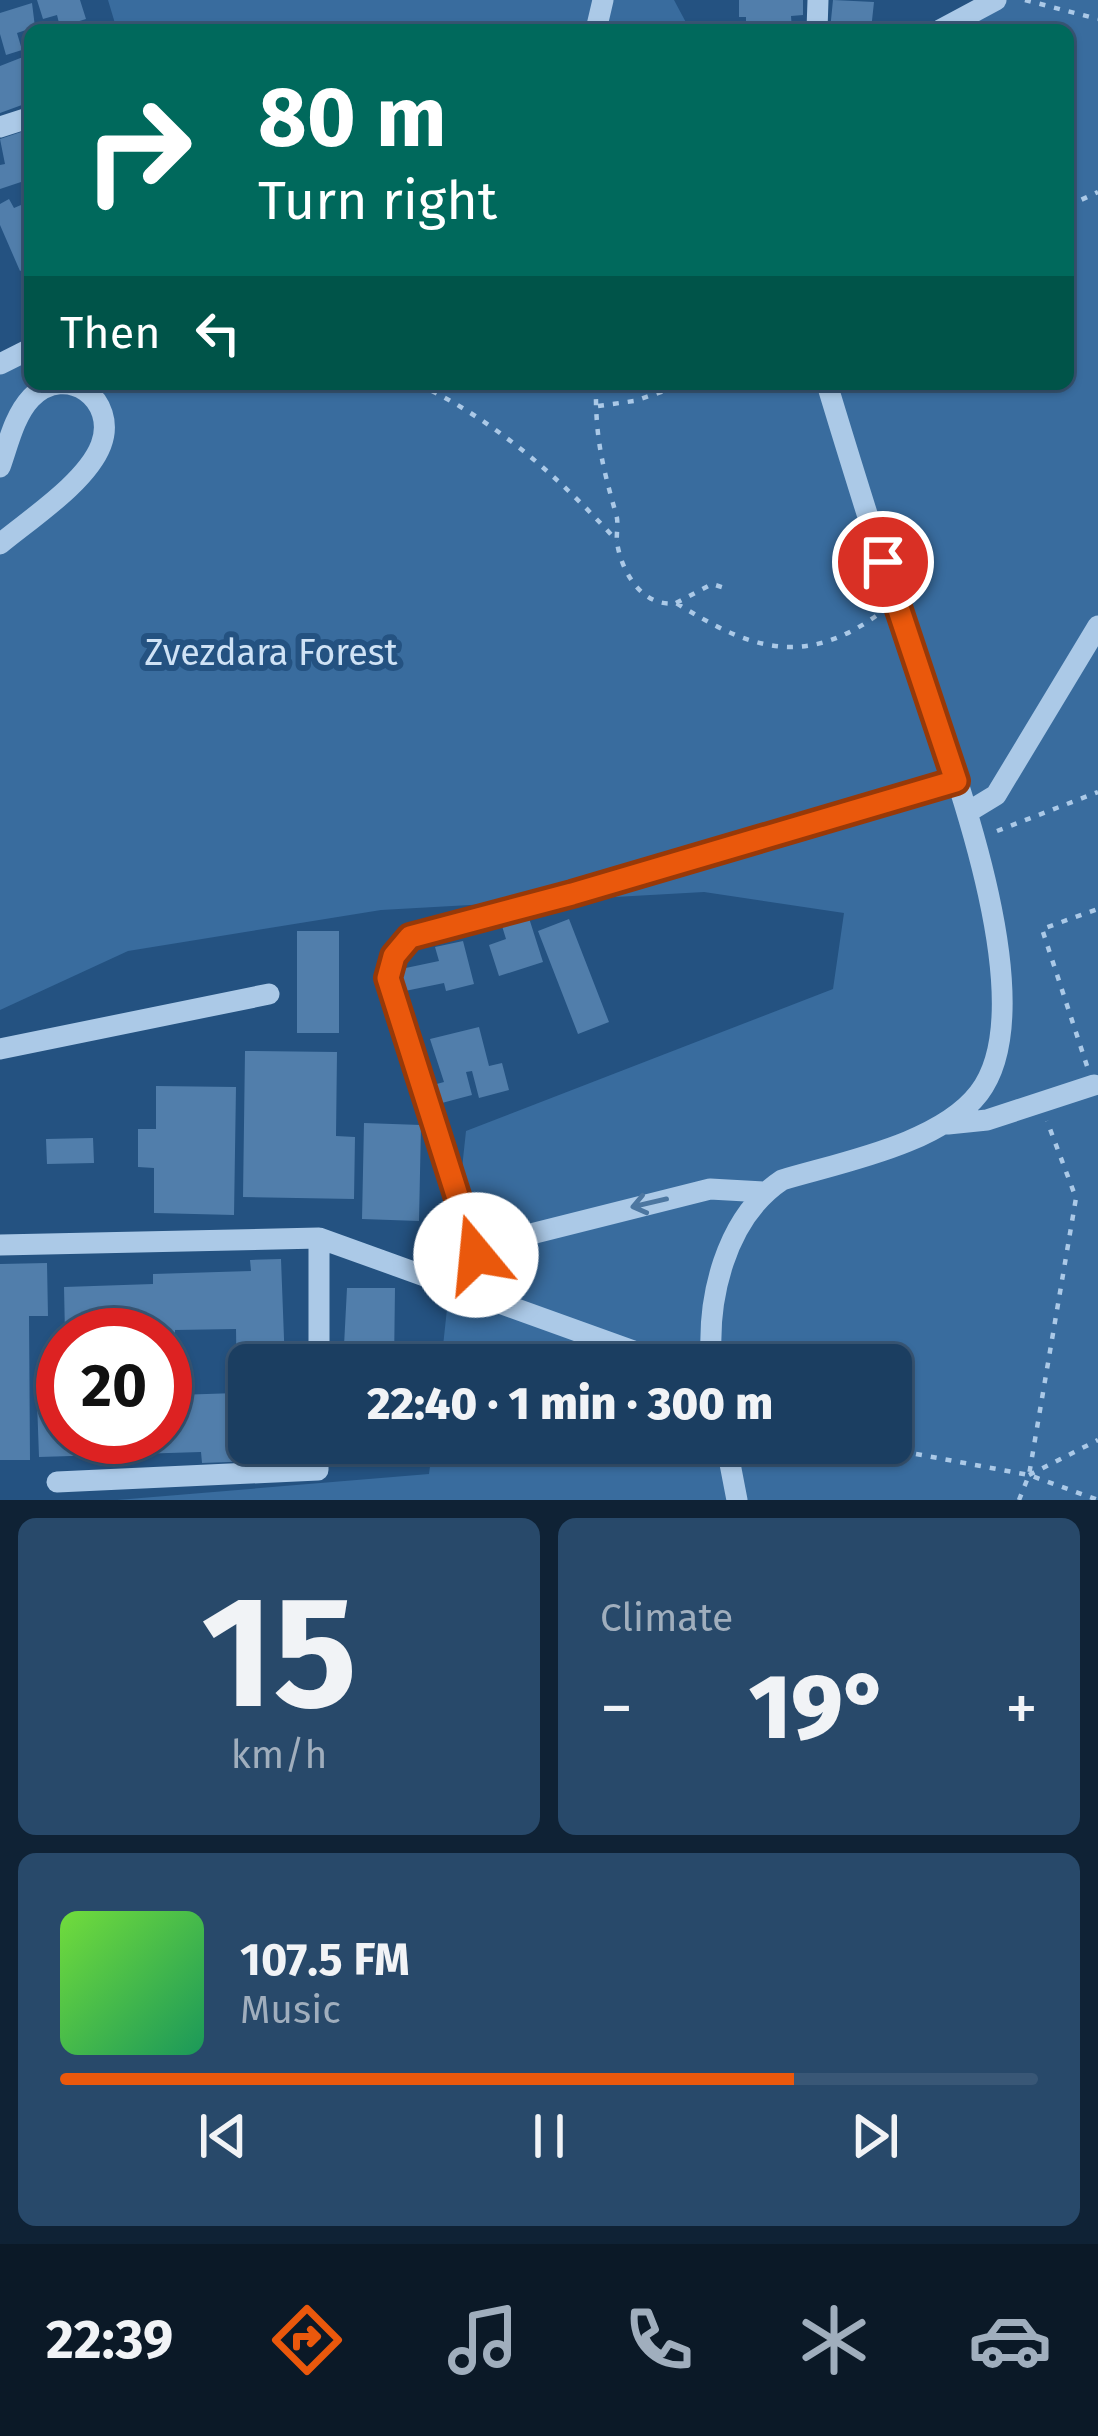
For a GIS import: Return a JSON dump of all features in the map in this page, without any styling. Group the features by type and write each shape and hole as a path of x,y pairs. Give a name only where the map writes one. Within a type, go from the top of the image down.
{"street":[{"path":"951,24 996,0"},
{"path":"0,467 19,415 41,390"},
{"path":"0,544 90,466 105,429 97,398 87,390"},
{"path":"829,390 968,812 998,960 1001,1035 981,1091 947,1124"},
{"path":"968,812 996,795 1098,626"},
{"path":"504,1304 485,1281 388,978 394,956 410,937 956,781"},
{"path":"0,1048 269,994"},
{"path":"712,1344 720,1277 747,1213 764,1192 782,1180 947,1124 987,1120 1094,1085"},
{"path":"485,1281 501,1254 527,1235 710,1189 764,1192"},
{"path":"0,1245 320,1238 614,1344"},
{"path":"319,1344 320,1238"},
{"path":"57,1482 318,1470 318,1464"},
{"path":"730,1464 737,1500"}],"path":[{"path":"1025,0 1098,19"},
{"path":"430,390 520,446 575,494 617,541"},
{"path":"596,390 598,455 617,518 624,568 639,591 664,605 712,584 725,588"},
{"path":"596,406 667,390"},
{"path":"676,603 751,644 805,648 853,633 896,602"},
{"path":"975,839 1098,792"},
{"path":"1094,1085 1042,929 1098,909"},
{"path":"1019,1500 1029,1475 1076,1198 1040,1102"},
{"path":"1029,1475 1098,1440"},
{"path":"912,1453 1029,1475 1098,1500"}],"green space":[{"path":"108,0 674,0 687,24 115,24"},
{"name":"Zvezdara Forest","path":"996,0 1098,0 1098,1500 117,1500 429,1474 430,1464 912,1464 912,1344 443,1344 466,1131 833,989 844,913 704,892 381,910 128,951 0,1010 0,366 24,362 24,390 1074,390 1074,24 951,24"}],"building":[{"path":"37,0 80,0 86,19 59,24 57,15 43,19"},
{"path":"739,0 803,0 803,15 791,16 792,24 746,24 746,17 739,17"},
{"path":"833,0 874,2 872,24 831,24"},
{"path":"32,3 35,24 24,24 24,31 17,33 22,50 6,55 0,13"},
{"path":"24,59 24,104 0,113 0,66"},
{"path":"24,131 24,181 0,189 0,165 5,164 0,139"},
{"path":"9,199 14,208 21,205 24,212 24,269 20,271 0,225 0,204"},
{"path":"529,918 543,962 499,976 489,945 506,939 502,926"},
{"path":"569,919 609,1022 578,1034 538,931"},
{"path":"297,931 339,931 339,1033 297,1033"},
{"path":"463,941 474,984 446,991 444,983 405,991 401,969 439,961 435,947"},
{"path":"479,1027 489,1066 502,1063 509,1090 479,1098 472,1071 466,1072 472,1095 438,1104 433,1085 444,1082 430,1039"},
{"path":"245,1051 337,1052 336,1136 355,1137 354,1199 243,1197"},
{"path":"156,1086 236,1087 234,1215 154,1213 154,1168 138,1167 138,1129 156,1129"},
{"path":"364,1123 421,1125 419,1221 362,1219"},
{"path":"93,1138 94,1163 47,1164 46,1139"},
{"path":"281,1259 284,1344 236,1344 236,1329 192,1330 192,1308 64,1308 64,1287 153,1284 153,1274 251,1271 250,1260"},
{"path":"47,1263 48,1308 36,1308 36,1316 29,1316 30,1460 0,1460 0,1264"},
{"path":"347,1288 395,1288 394,1344 344,1344"},
{"path":"228,1393 228,1462 202,1463 201,1452 192,1452 192,1394"}],"route":[{"path":"476,1255 388,978 394,956 410,937 956,781 883,562"}]}
